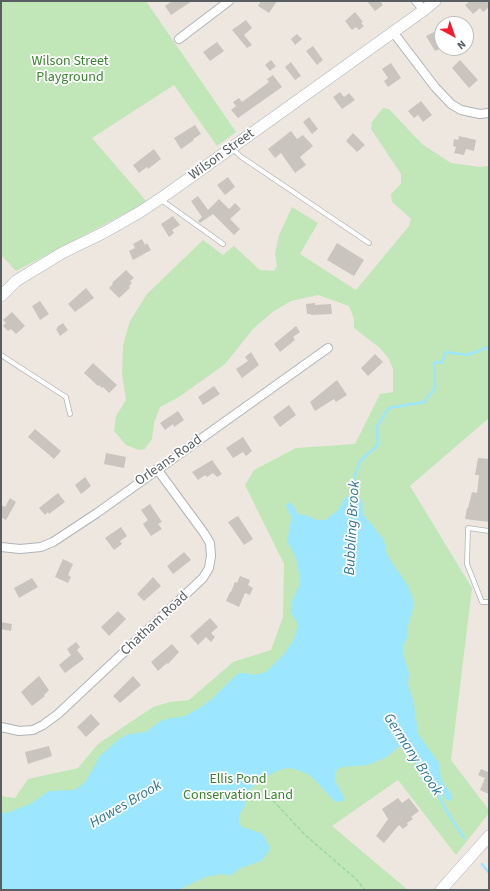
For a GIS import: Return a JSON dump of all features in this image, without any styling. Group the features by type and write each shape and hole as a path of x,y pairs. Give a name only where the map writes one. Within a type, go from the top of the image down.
{"street":[{"path":"179,39 229,1"},
{"path":"416,1 424,10"},
{"name":"Wilson Street","path":"1,296 16,281 62,253 106,232 160,199 435,1"},
{"path":"393,32 435,87 451,104 461,110 480,114 489,113"},
{"name":"Orleans Road","path":"1,547 20,549 41,547 53,542 328,348"},
{"name":"Chatham Road","path":"1,727 19,731 33,730 58,714 203,578 210,562 210,543 157,469"},
{"path":"441,890 489,836"}],"lane":[{"path":"231,148 240,156 369,243"},
{"path":"160,199 223,244"},
{"path":"1,354 66,396 70,414"},
{"path":"489,531 468,528 467,564 482,602 489,602"}],"path":[{"path":"270,796 305,835 356,879 365,890"}],"green space":[{"name":"Wilson Street Playground","path":"1,1 146,1 236,132 217,146 174,85 92,138 147,202 16,271 1,255"},
{"name":"Ellis Pond Conservation Land","path":"383,108 389,109 422,144 451,163 480,167 489,166 489,418 410,486 472,588 451,760 489,810 489,813 456,855 398,780 332,826 408,890 1,890 1,796 15,798 28,779 78,768 98,744 153,707 170,702 189,700 233,662 271,650 283,617 284,564 245,485 254,470 296,448 355,444 380,394 393,392 393,369 389,359 380,348 354,328 354,319 349,306 318,295 291,301 274,311 254,328 225,364 179,397 160,407 154,423 152,439 145,449 139,450 126,445 114,431 116,416 126,400 122,374 123,345 130,321 147,294 203,240 223,255 234,246 260,270 274,271 277,266 275,254 279,235 292,207 318,223 300,254 356,290 409,226 411,219 392,202 391,194 401,184 401,174 371,129 372,122"}],"water":[{"name":"Hawes Brook","path":"353,494 362,501 363,514 384,540 387,555 408,586 413,600 413,608 408,626 407,638 403,646 403,654 409,673 408,684 414,704 418,734 439,763 441,780 450,792 452,800 449,801 446,799 437,786 422,777 410,755 402,747 398,747 387,757 368,765 342,767 338,769 335,773 335,779 344,797 344,800 341,802 334,801 314,779 307,774 295,769 287,768 277,771 261,780 248,791 245,796 245,806 239,815 239,823 242,827 263,835 270,847 268,853 261,861 241,868 230,876 221,874 206,877 178,890 1,890 1,813 10,812 32,803 50,791 73,790 78,788 86,781 100,756 119,739 129,734 146,732 166,719 185,716 201,707 214,697 239,673 255,675 266,672 284,654 293,641 298,625 291,612 291,608 300,579 296,558 287,541 291,516 286,506 289,502 298,514 309,516 316,520 325,520 338,510 345,498"}],"building":[{"path":"172,1 192,1 171,15 165,6"},
{"path":"261,1 277,1 269,13 258,6"},
{"path":"367,1 380,1 383,5 375,11"},
{"path":"470,1 488,1 489,7 483,12 480,8 473,14 465,5"},
{"path":"355,12 363,22 361,23 364,26 359,30 356,27 352,30 345,21"},
{"path":"246,20 252,28 244,35 252,45 247,48 232,30"},
{"path":"434,32 434,49 426,36"},
{"path":"297,34 302,39 295,45 291,39"},
{"path":"217,42 224,51 210,61 203,52"},
{"path":"313,46 323,60 317,65 306,51"},
{"path":"271,60 276,66 270,71 265,65"},
{"path":"460,60 478,80 469,88 452,68"},
{"path":"291,62 301,76 295,80 285,67"},
{"path":"391,63 401,78 388,87 384,81 388,78 382,69"},
{"path":"273,75 282,87 238,118 231,110 236,106 233,102 239,98 242,102 269,82 267,79"},
{"path":"340,92 344,97 349,93 355,100 342,109 333,97"},
{"path":"421,101 432,115 423,122 418,115 414,118 408,111"},
{"path":"309,117 318,129 312,134 303,122"},
{"path":"195,125 201,134 181,149 174,138"},
{"path":"291,131 297,139 303,135 313,146 300,157 306,165 295,173 281,153 275,158 268,149"},
{"path":"353,133 365,145 357,152 346,141"},
{"path":"459,136 476,140 474,151 466,149 464,155 454,153 456,147 453,146 454,139 458,140"},
{"path":"154,149 161,159 148,169 147,167 139,173 133,165"},
{"path":"228,177 235,187 225,195 217,185"},
{"path":"198,196 208,210 219,199 229,209 235,203 241,209 230,219 240,229 234,235 213,214 200,223 198,221 202,217 191,201"},
{"path":"173,216 180,225 172,230 174,233 169,237 161,224"},
{"path":"142,239 145,245 147,243 151,250 133,260 129,251 135,248 133,244"},
{"path":"337,243 364,260 354,276 327,260"},
{"path":"126,270 134,278 130,281 132,283 129,286 130,288 119,298 109,288 113,284 112,283"},
{"path":"86,288 94,298 75,312 68,304"},
{"path":"40,301 49,314 40,320 32,306"},
{"path":"315,303 315,305 331,304 332,314 307,314 306,304"},
{"path":"12,312 25,326 16,334 11,329 8,331 3,326 6,323 3,320"},
{"path":"63,323 68,330 60,336 56,329"},
{"path":"296,326 300,332 293,337 295,340 280,352 274,344"},
{"path":"251,352 259,365 242,378 236,369 248,361 245,357"},
{"path":"375,354 383,362 368,376 361,368"},
{"path":"93,363 117,385 109,393 103,387 98,386 84,373"},
{"path":"337,380 347,395 336,402 334,399 315,411 310,402"},
{"path":"214,386 220,394 203,405 198,397"},
{"path":"289,405 296,415 280,427 273,417"},
{"path":"178,411 184,420 174,427 173,424 165,430 160,423"},
{"path":"35,429 61,451 54,459 28,437"},
{"path":"243,437 252,451 246,456 243,452 233,458 226,448"},
{"path":"106,453 126,457 124,468 104,464"},
{"path":"478,458 489,459 489,522 465,519 472,492 477,493 479,475 475,475"},
{"path":"212,460 222,474 217,477 213,473 207,477 205,475 198,480 192,472"},
{"path":"85,477 91,486 81,494 75,485"},
{"path":"58,493 65,502 49,514 48,512 45,515 39,508"},
{"path":"10,498 16,502 6,520 1,517 1,505 5,507"},
{"path":"150,504 162,522 158,524 162,529 151,536 143,524 148,520 141,510"},
{"path":"238,516 253,539 244,545 228,522"},
{"path":"121,527 127,536 120,541 122,544 114,550 105,538"},
{"path":"184,552 191,560 173,574 167,566"},
{"path":"63,559 73,564 68,575 71,577 68,583 55,577"},
{"path":"240,576 250,580 248,585 253,588 250,595 245,593 239,607 226,601 235,582 237,583"},
{"path":"153,577 161,586 144,601 137,594"},
{"path":"32,578 38,587 19,598 14,588"},
{"path":"118,611 126,619 109,636 101,627"},
{"path":"210,618 218,627 211,633 215,637 211,642 206,637 198,645 190,636"},
{"path":"1,622 12,624 11,631 1,629"},
{"path":"76,642 80,647 77,650 84,659 65,673 59,665 71,655 67,649"},
{"path":"172,644 179,652 168,664 167,663 158,671 151,662"},
{"path":"39,676 49,690 44,695 45,696 32,706 21,692"},
{"path":"133,676 141,685 120,703 113,696"},
{"path":"91,714 100,724 86,737 77,727"},
{"path":"49,746 52,756 28,764 25,752"},
{"path":"481,769 488,772 489,769 489,794 480,790 485,778 478,775"},
{"path":"398,798 402,803 409,798 419,811 411,817 413,819 407,823 408,825 403,829 399,825 384,843 376,836 388,819 382,809"}],"waterway":[{"name":"Bubbling Brook","path":"353,496 355,476 360,461 378,445 377,426 389,408 424,402 435,388 434,363 442,362 446,352 467,355 489,346"},
{"name":"Germany Brook","path":"431,780 447,812 464,838"},
{"name":"Germany Brook","path":"482,864 489,873"}]}
